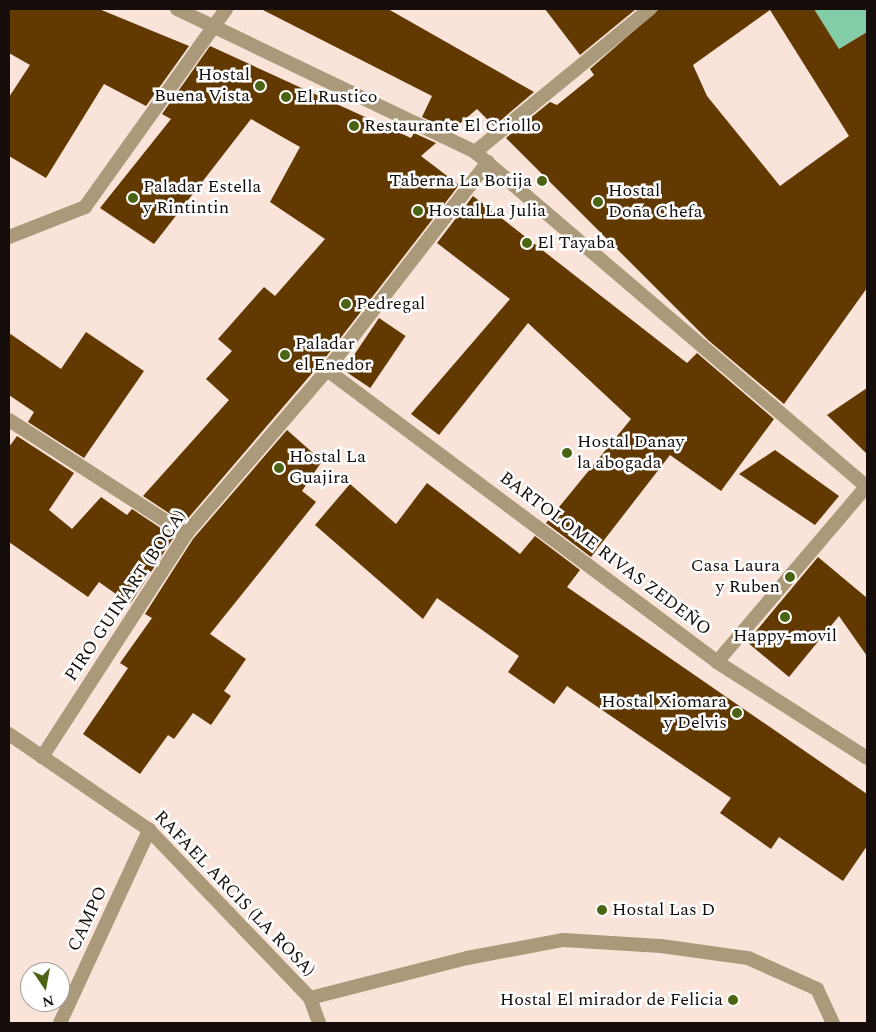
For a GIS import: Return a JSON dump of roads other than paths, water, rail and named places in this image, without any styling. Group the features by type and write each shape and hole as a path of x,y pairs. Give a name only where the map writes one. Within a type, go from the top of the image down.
{"street":[{"path":"177,9 216,25 475,152 867,486 716,662"},
{"path":"9,237 85,207 226,9"},
{"path":"475,152 650,9"},
{"name":"PIRO GUINART (BOCA)","path":"42,757 186,534 327,370 488,162"},
{"name":"BARTOLOME RIVAS ZEDEÑO","path":"327,370 716,662 867,758"},
{"path":"9,420 186,534"},
{"name":"RAFAEL ARCIS (LA ROSA)","path":"9,734 150,830 310,998 319,1023"},
{"name":"CAMPO","path":"60,1023 150,830"},
{"path":"310,998 467,958 563,940 661,946 748,958 817,989 833,1023"}],"place":[{"name":"Hostal Buena Vista","path":"260,86"},
{"name":"El Rustico","path":"286,97"},
{"name":"Restaurante El Criollo","path":"354,126"},
{"name":"Taberna La Botija","path":"542,181"},
{"name":"Paladar Estella y Rintintin","path":"133,198"},
{"name":"Hostal Doña Chefa","path":"598,202"},
{"name":"Hostal La Julia","path":"418,211"},
{"name":"El Tayaba","path":"527,243"},
{"name":"Pedregal","path":"346,304"},
{"name":"Paladar el Enedor","path":"285,355"},
{"name":"Hostal Danay la abogada","path":"567,453"},
{"name":"Hostal La Guajira","path":"279,468"},
{"name":"Casa Laura y Ruben","path":"790,577"},
{"name":"Happy-movil","path":"785,617"},
{"name":"Hostal Xiomara y Delvis","path":"737,713"},
{"name":"Hostal Las D","path":"602,910"},
{"name":"Hostal El mirador de Felicia","path":"733,1000"}]}
